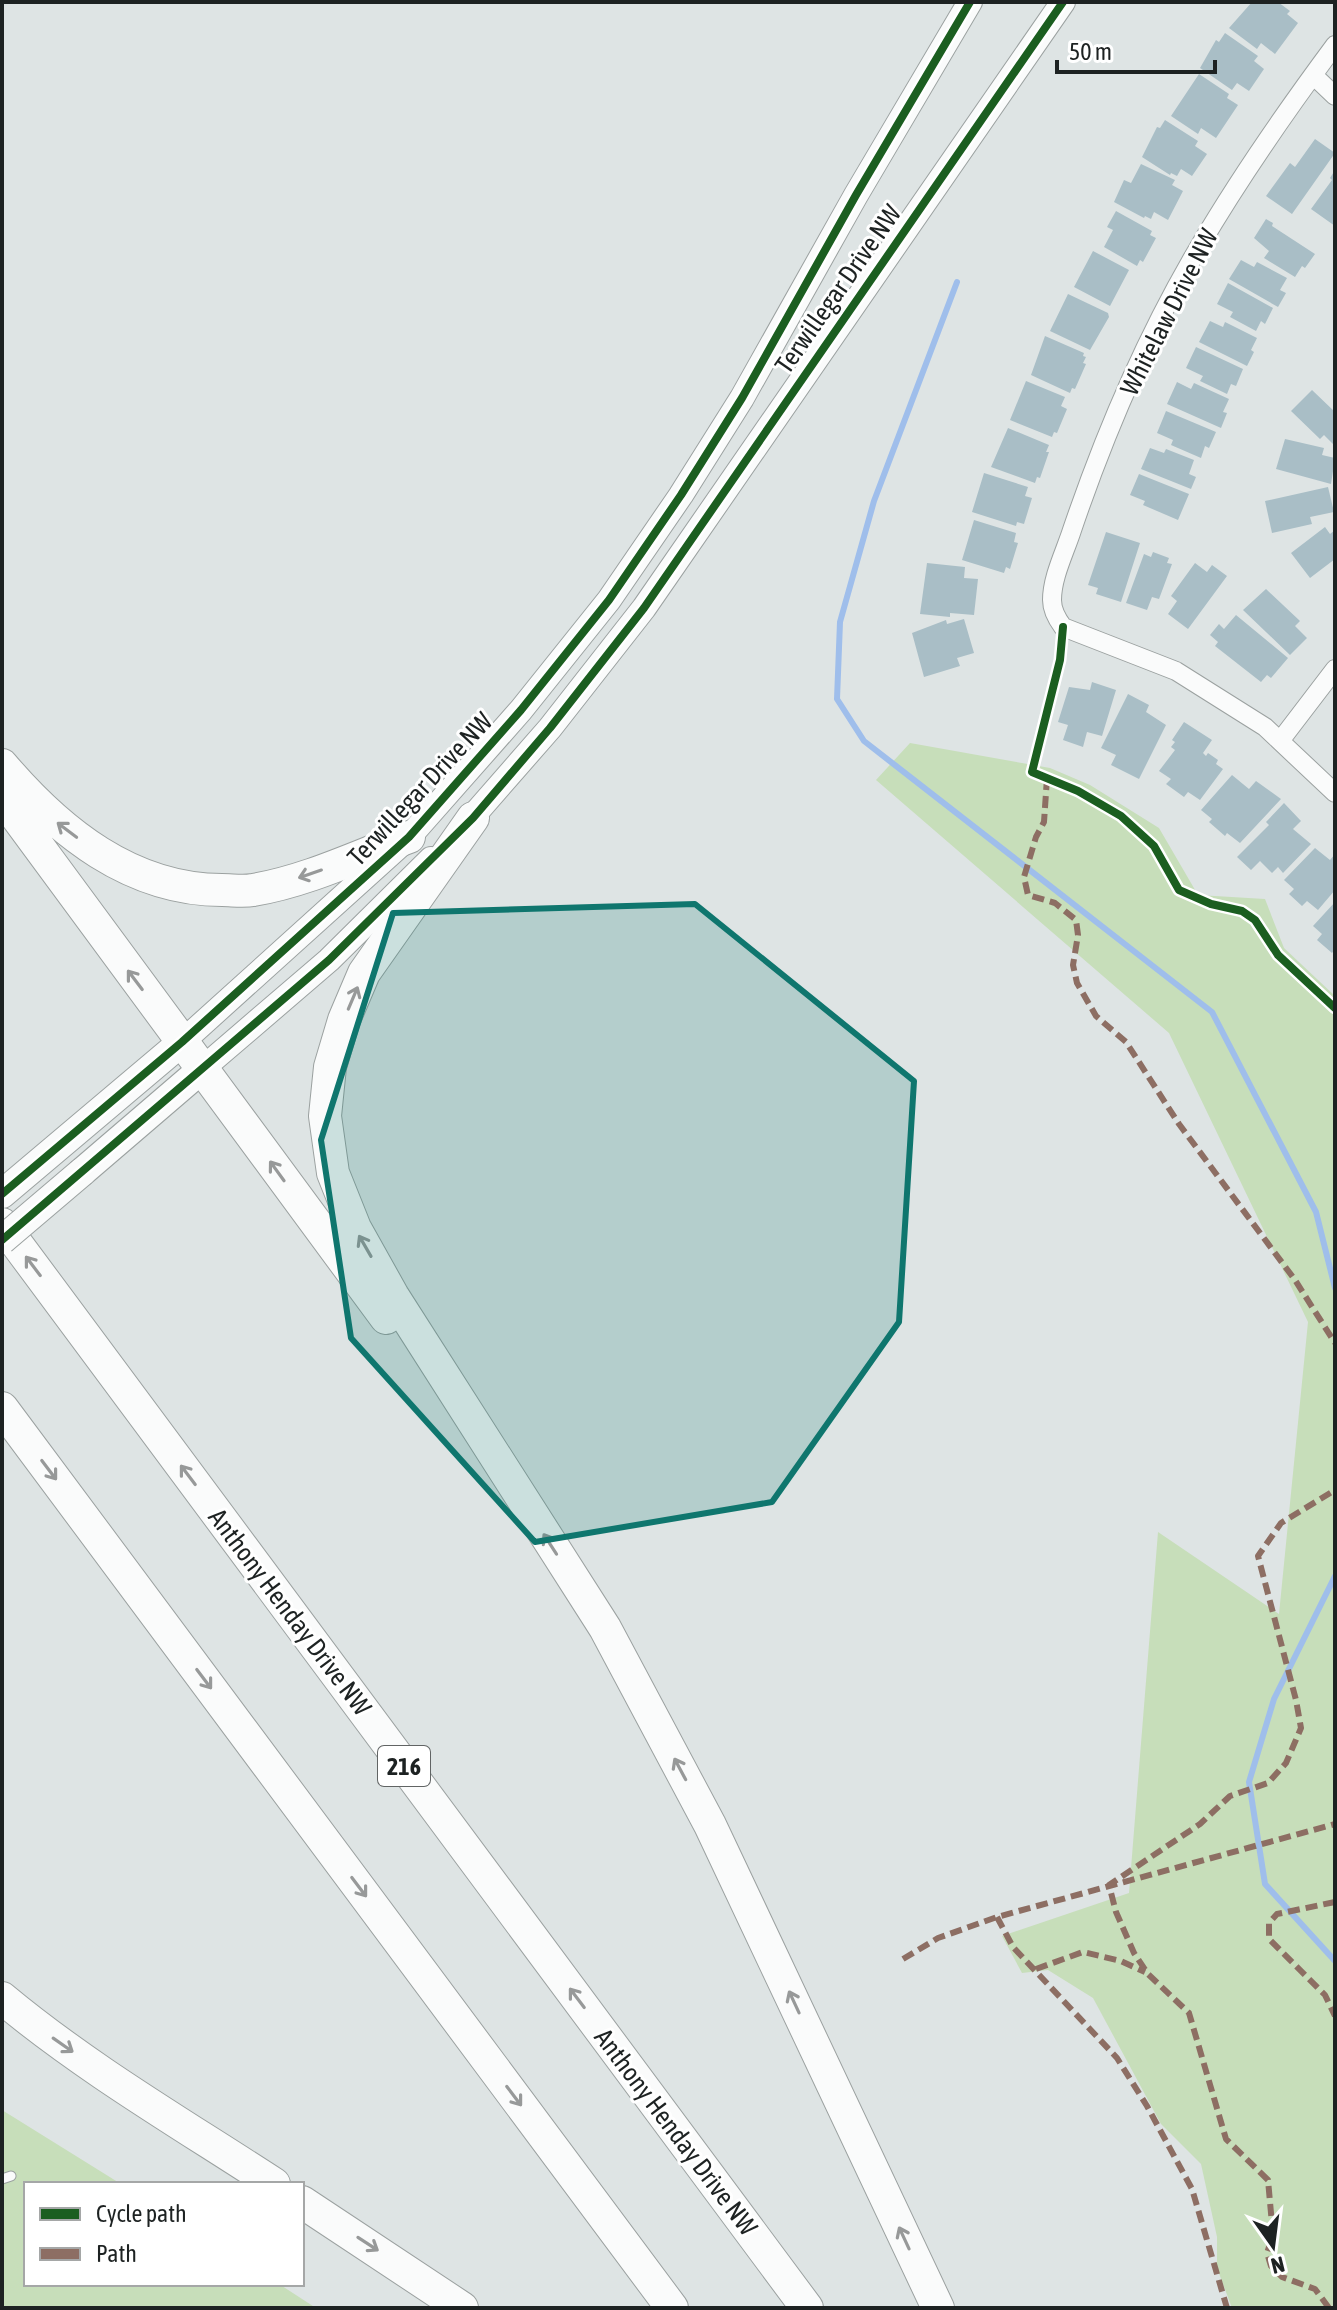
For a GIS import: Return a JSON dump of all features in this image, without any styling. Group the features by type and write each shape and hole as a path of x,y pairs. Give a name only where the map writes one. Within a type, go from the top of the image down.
{"highway":[{"path":"2,765 63,828 110,859 166,885 251,891 306,876 409,837"},
{"path":"2,797 523,1504"},
{"path":"473,818 364,973 344,1020 330,1067 325,1116 333,1173 355,1228 393,1296 605,1628 710,1825 938,2308"},
{"name":"Anthony Henday Drive NW","path":"2,1224 807,2308"},
{"path":"2,1408 672,2308"},
{"path":"2,1998 40,2030 271,2182"},
{"path":"304,2203 462,2308"}],"main road":[{"name":"Terwillegar Drive NW","path":"2,1194 182,1042 409,837 521,710 599,612 681,495 742,398 856,195 970,2"},
{"name":"Terwillegar Drive NW","path":"2,1240 329,960 473,818 559,717 644,608 1063,2"}],"street":[{"name":"Whitelaw Drive NW","path":"1280,741 1265,727 1176,671 1063,627 1052,604 1053,587 1085,490 1141,359 1197,250 1264,142 1335,45"},
{"path":"1313,75 1335,96"},
{"path":"1335,669 1280,741 1335,793"}],"highlighted area":[{"path":"695,904 914,1081 899,1322 772,1502 535,1542 351,1338 321,1140 393,913"}],"green space":[{"path":"910,743 1050,768 1090,785 1159,828 1198,895 1265,899 1284,948 1335,996 1335,2308 1232,2308 1217,2268 1217,2237 1201,2164 1161,2124 1093,1998 1048,1970 1022,1973 1002,1936 1129,1893 1158,1532 1279,1614 1308,1322 1169,1033 876,780"},
{"path":"2,2110 118,2182 24,2182 24,2286 282,2286 316,2308 2,2308"}],"building":[{"path":"1252,2 1278,2 1290,11 1287,14 1298,23 1275,54 1261,43 1257,49 1229,28"},
{"path":"1225,33 1258,56 1254,61 1264,69 1249,91 1237,83 1232,90 1200,68 1216,40 1219,42"},
{"path":"1199,74 1229,94 1227,98 1238,105 1216,138 1201,128 1198,134 1171,116"},
{"path":"1165,120 1198,141 1195,146 1207,154 1192,176 1181,169 1177,176 1170,175 1142,157 1157,127 1160,128"},
{"path":"1315,139 1335,153 1292,214 1266,196 1290,163 1295,167"},
{"path":"1141,164 1175,180 1172,185 1183,191 1168,220 1154,212 1151,219 1144,218 1114,202 1124,180 1131,183"},
{"path":"1335,170 1335,226 1311,209 1332,180 1330,178"},
{"path":"1116,211 1152,231 1150,235 1156,238 1143,262 1140,260 1137,266 1104,247 1113,230 1107,227"},
{"path":"1266,219 1315,254 1295,277 1264,258 1269,251 1254,238"},
{"path":"1093,251 1129,270 1110,306 1074,287"},
{"path":"1241,260 1254,267 1257,262 1287,278 1280,290 1286,293 1278,307 1229,279"},
{"path":"1228,283 1273,308 1265,324 1261,321 1256,331 1230,317 1233,312 1217,304"},
{"path":"1068,294 1108,313 1109,317 1090,350 1050,331"},
{"path":"1210,321 1223,327 1225,322 1257,338 1247,366 1199,342"},
{"path":"1045,336 1084,353 1086,357 1075,389 1072,388 1070,393 1031,375"},
{"path":"1196,347 1243,369 1236,386 1231,384 1227,394 1200,381 1203,376 1186,368"},
{"path":"1026,381 1065,397 1061,406 1067,409 1057,433 1054,432 1052,437 1010,420"},
{"path":"1177,382 1191,389 1194,383 1229,399 1221,428 1167,404"},
{"path":"1312,390 1335,412 1335,446 1324,435 1320,439 1291,411"},
{"path":"1166,411 1216,432 1209,448 1205,446 1201,458 1171,445 1173,440 1157,433"},
{"path":"1008,428 1049,445 1040,478 1037,477 1035,483 991,467"},
{"path":"1285,439 1324,448 1322,455 1335,458 1331,484 1276,469"},
{"path":"1150,448 1164,453 1166,449 1194,460 1189,474 1196,477 1191,489 1141,469"},
{"path":"984,473 1028,487 1025,496 1032,498 1024,524 1017,522 1016,526 972,512"},
{"path":"1139,474 1189,494 1178,520 1143,505 1145,501 1130,495"},
{"path":"1328,487 1334,512 1310,517 1312,524 1272,533 1265,501"},
{"path":"974,520 1016,533 1014,542 1018,543 1010,569 1006,567 1004,573 962,560"},
{"path":"1325,527 1330,534 1335,530 1335,559 1310,578 1291,553"},
{"path":"1106,532 1140,543 1121,602 1096,594 1098,588 1088,585"},
{"path":"1153,552 1169,558 1167,563 1172,564 1159,599 1152,597 1147,610 1126,603 1144,554 1151,557"},
{"path":"927,563 965,567 964,578 978,579 974,615 950,613 950,617 920,614"},
{"path":"1195,563 1207,572 1212,565 1227,576 1188,629 1168,614 1177,601 1171,596"},
{"path":"1266,589 1300,621 1295,626 1307,638 1290,655 1243,610"},
{"path":"1236,615 1288,658 1271,678 1267,675 1261,682 1215,646 1218,642 1210,635 1219,624 1224,629"},
{"path":"964,619 974,653 957,658 960,666 924,677 912,633 946,620 947,624"},
{"path":"1092,682 1116,690 1102,736 1087,732 1083,747 1063,740 1068,725 1058,722 1069,687 1090,690"},
{"path":"1128,694 1149,705 1146,712 1166,725 1139,779 1111,765 1116,755 1101,748"},
{"path":"1184,722 1212,740 1203,753 1218,760 1216,764 1223,769 1200,800 1188,792 1184,797 1166,784 1171,779 1159,771 1175,750 1171,747 1175,742 1172,740"},
{"path":"1232,775 1249,789 1256,781 1281,799 1240,843 1227,833 1225,836 1201,810"},
{"path":"1284,803 1301,821 1293,829 1311,844 1283,873 1278,867 1272,873 1260,861 1251,870 1237,857 1269,825 1266,822"},
{"path":"1315,848 1330,860 1335,854 1335,890 1318,910 1307,901 1302,906 1289,894 1294,889 1284,880"},
{"path":"1335,902 1335,949 1332,953 1317,940 1322,934 1313,926"}],"waterway":[{"path":"957,282 874,501 840,622 837,699 864,741 1212,1012 1316,1212 1335,1288"},
{"path":"1335,1576 1274,1699 1249,1782 1265,1884 1335,1961"}],"marked path":[{"path":"1047,778 1044,822 1024,877 1028,895 1055,903 1076,920 1078,935 1073,965 1077,983 1096,1016 1126,1042 1179,1124 1295,1280 1335,1343"},
{"path":"1329,2308 1315,2289 1282,2277 1271,2266 1267,2253 1273,2235 1268,2180 1226,2139 1189,2013 1148,1974 1134,1953 1116,1912 1109,1885 1200,1824 1230,1796 1268,1783 1286,1763 1301,1728 1258,1556 1281,1523 1335,1490"},
{"path":"903,1959 938,1938 997,1917 1335,1824"},
{"path":"1335,1902 1277,1914 1269,1923 1269,1939 1325,1995 1335,2016"},
{"path":"997,1917 1013,1947 1117,2058 1147,2106 1192,2189 1227,2308"},
{"path":"1036,1969 1083,1952 1121,1961 1145,1972"}],"cycle path":[{"path":"2,1194 182,1042 409,837 521,710 609,600 681,495 742,398 856,195 970,2"},
{"path":"2,1240 329,960 473,818 550,728 644,608 1063,2"},
{"path":"1063,627 1060,660 1032,772 1078,791 1121,816 1154,846 1179,890 1211,904 1242,911 1255,920 1278,955 1335,1008"}]}
